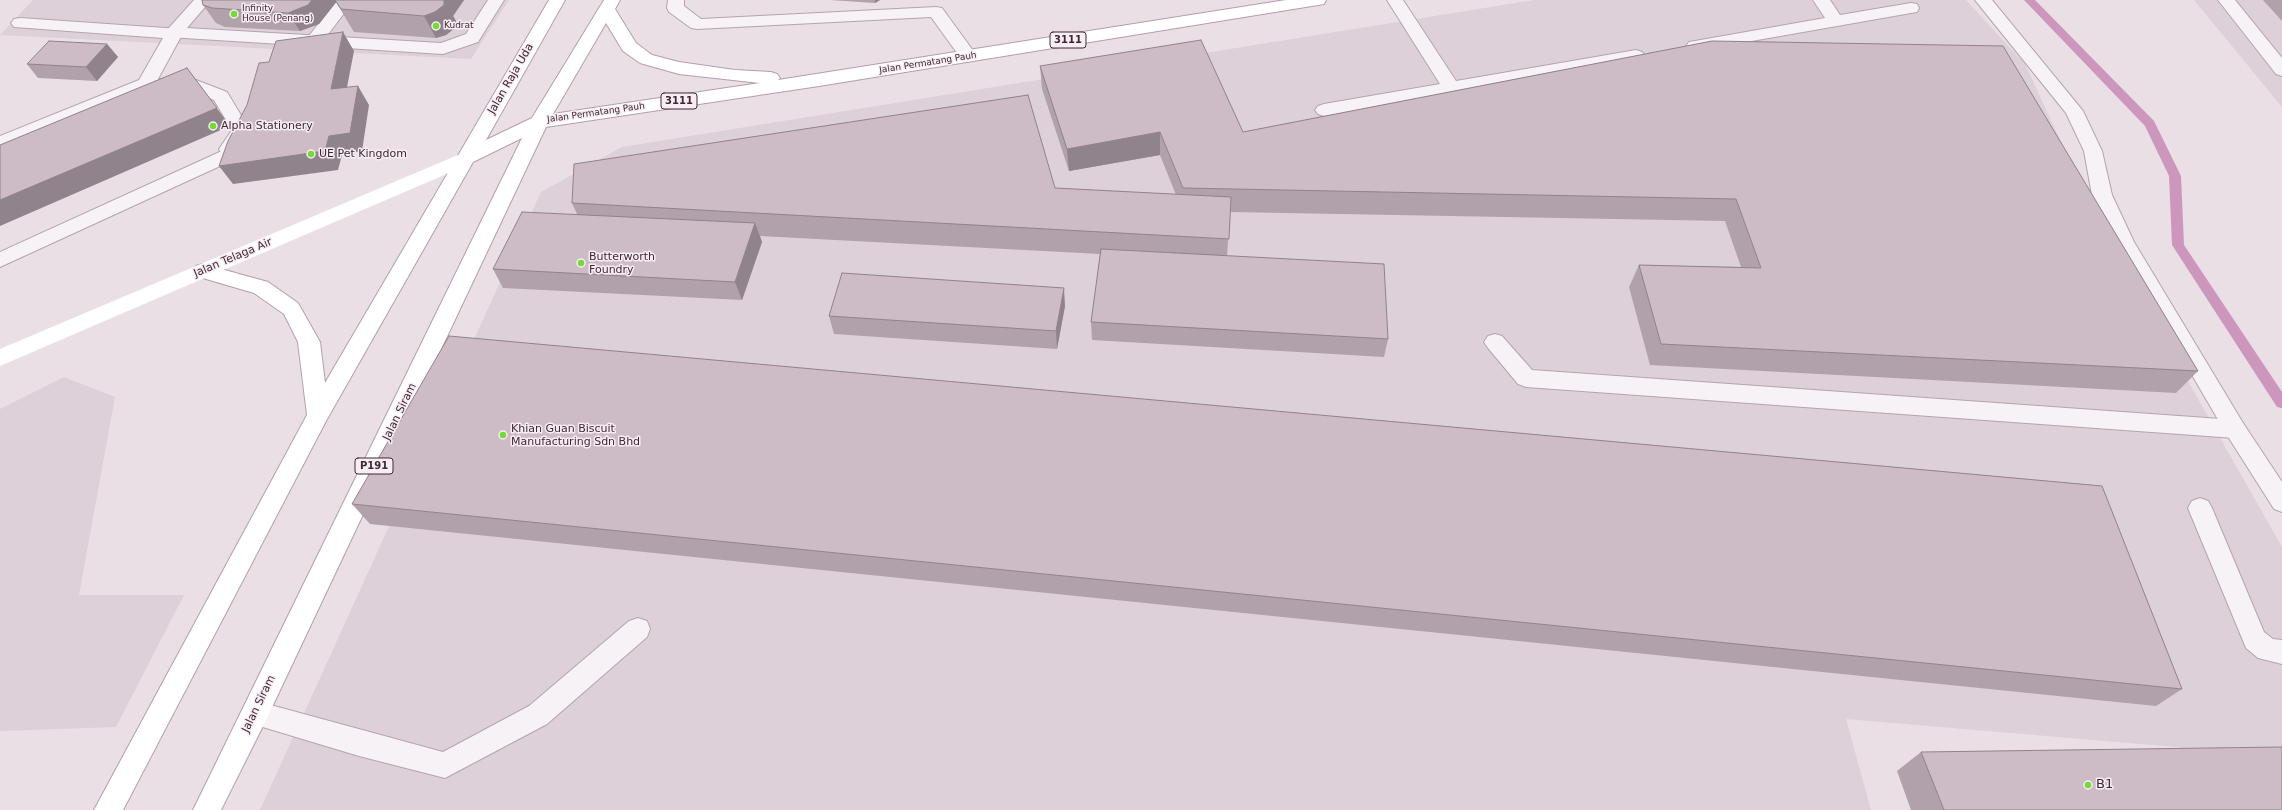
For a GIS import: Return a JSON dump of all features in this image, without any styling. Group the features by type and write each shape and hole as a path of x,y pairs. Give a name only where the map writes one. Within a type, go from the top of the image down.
{"main road":[{"name":"Jalan Raja Uda","path":"465,158 557,0"},
{"name":"Jalan Permatang Pauh","path":"539,122 819,80 1318,0"},
{"path":"609,5 629,47 646,59 679,68 735,76 819,80"},
{"path":"539,122 609,5"},
{"name":"3111","path":"465,158 539,122"},
{"name":"Jalan Siram","path":"207,810 256,713 539,122"},
{"name":"Jalan Telaga Air","path":"0,358 465,158"},
{"path":"108,810 318,415 465,158"},
{"path":"203,271 261,287 291,310 309,342 318,415"}],"street":[{"path":"146,84 174,33 203,0"},
{"path":"314,41 346,0"},
{"path":"20,23 442,49 472,38 496,0"},
{"path":"676,0 675,8 697,24 936,12 968,56"},
{"path":"1395,0 1451,88"},
{"path":"1821,0 1836,21"},
{"path":"1983,0 2074,111 2093,151 2102,195 2125,243 2236,429 2282,502"},
{"path":"2226,0 2282,70"},
{"path":"1679,49 1911,8"},
{"path":"1324,110 1655,53"},
{"path":"0,143 146,84 196,86 221,96 241,130 224,156 0,260"},
{"path":"1495,342 1526,378 2236,429"},
{"path":"2200,508 2255,640 2267,650 2282,652"},
{"path":"256,713 359,743 445,765 538,715 638,629"}],"shaded area":[{"path":"33,0 509,0 471,59 0,35"},
{"path":"1534,0 1966,0 2025,64 2100,226 2282,547 2282,756 1846,719 1871,810 260,810 541,192 622,147"},
{"path":"2194,0 2282,0 2282,107"},
{"path":"64,377 115,397 79,595 184,595 116,727 0,731 0,409"}],"building":[{"path":"202,0 312,0 308,5 288,13 212,8 203,5"},
{"path":"335,0 444,0 444,5 435,12 424,16 341,9"},
{"path":"343,32 331,89 358,86 350,133 329,136 325,151 219,166 228,141 247,105 259,63 269,62 276,41"},
{"path":"1201,40 1243,132 1712,41 2003,46 2198,371 1661,344 1639,265 1761,268 1736,199 1183,188 1160,132 1067,149 1040,66"},
{"path":"49,41 107,44 86,67 27,64"},
{"path":"187,68 217,108 0,200 0,145"},
{"path":"1028,95 1055,188 1231,197 1229,239 572,203 574,164"},
{"path":"522,212 755,223 735,282 493,269"},
{"path":"1101,249 1384,264 1388,339 1091,322"},
{"path":"842,273 1064,288 1056,331 829,316"},
{"path":"449,336 2102,486 2182,689 352,504"},
{"name":"B1","path":"2282,747 2282,810 1944,810 1921,752"}],"waterway":[{"path":"2029,0 2150,124 2175,176 2178,245 2282,403"}],"place":[{"name":"Infinity House (Penang)","path":"234,14"},
{"name":"Kudrat","path":"436,26"},
{"name":"Alpha Stationery","path":"213,126"},
{"name":"UE Pet Kingdom","path":"311,154"},
{"name":"Butterworth Foundry","path":"581,263"},
{"name":"Khian Guan Biscuit Manufacturing Sdn Bhd","path":"503,435"},
{"name":"B1","path":"2088,785"}]}
